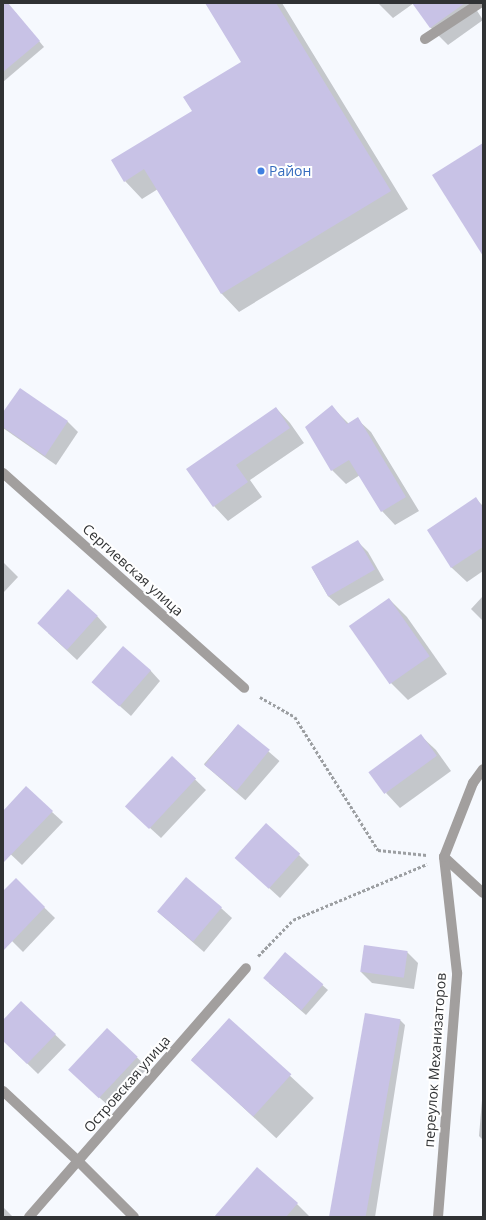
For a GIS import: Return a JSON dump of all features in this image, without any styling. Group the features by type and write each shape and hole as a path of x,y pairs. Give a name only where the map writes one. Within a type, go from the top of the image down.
{"street":[{"path":"425,39 480,3"},
{"name":"Сергиевская улица","path":"3,473 244,688"},
{"path":"483,769 473,783 444,857 483,893"},
{"name":"переулок Механизаторов","path":"438,1217 457,973 444,857"},
{"name":"Островская улица","path":"29,1217 246,968"},
{"path":"3,1092 134,1217"}],"path":[{"path":"244,688 295,717 378,850 444,857"},
{"path":"246,968 293,920 444,857"}],"building":[{"path":"3,3 8,3 40,41 3,72"},
{"path":"205,3 276,3 391,191 221,294 144,169 124,182 111,160 192,111 183,97 241,62"},
{"path":"412,3 465,3 430,28"},
{"path":"483,143 483,256 432,175"},
{"path":"20,388 68,421 45,456 3,427 3,412"},
{"path":"332,405 347,424 358,417 406,497 381,512 349,460 331,471 305,427"},
{"path":"276,407 290,428 236,465 248,482 213,507 186,469"},
{"path":"476,497 483,508 483,547 451,568 427,530"},
{"path":"358,540 375,569 328,596 311,567"},
{"path":"68,589 98,616 67,650 37,623"},
{"path":"389,598 430,656 390,684 349,626"},
{"path":"123,646 151,670 119,707 92,682"},
{"path":"238,724 270,750 237,791 205,765"},
{"path":"421,734 437,756 384,794 368,772"},
{"path":"172,756 196,779 149,829 125,806"},
{"path":"26,786 53,811 3,863 3,811"},
{"path":"266,823 300,854 269,889 235,858"},
{"path":"186,877 222,907 193,942 157,911"},
{"path":"16,878 45,907 3,951 3,891"},
{"path":"364,945 408,951 404,978 360,972"},
{"path":"285,952 323,984 301,1010 263,978"},
{"path":"21,1001 56,1034 27,1064 3,1041 3,1020"},
{"path":"365,1013 400,1019 366,1217 329,1217"},
{"path":"229,1018 291,1074 253,1117 191,1060"},
{"path":"107,1028 138,1057 99,1098 68,1070"},
{"path":"257,1167 298,1203 286,1217 214,1217"}],"place":[{"name":"Район","path":"261,171"}]}
